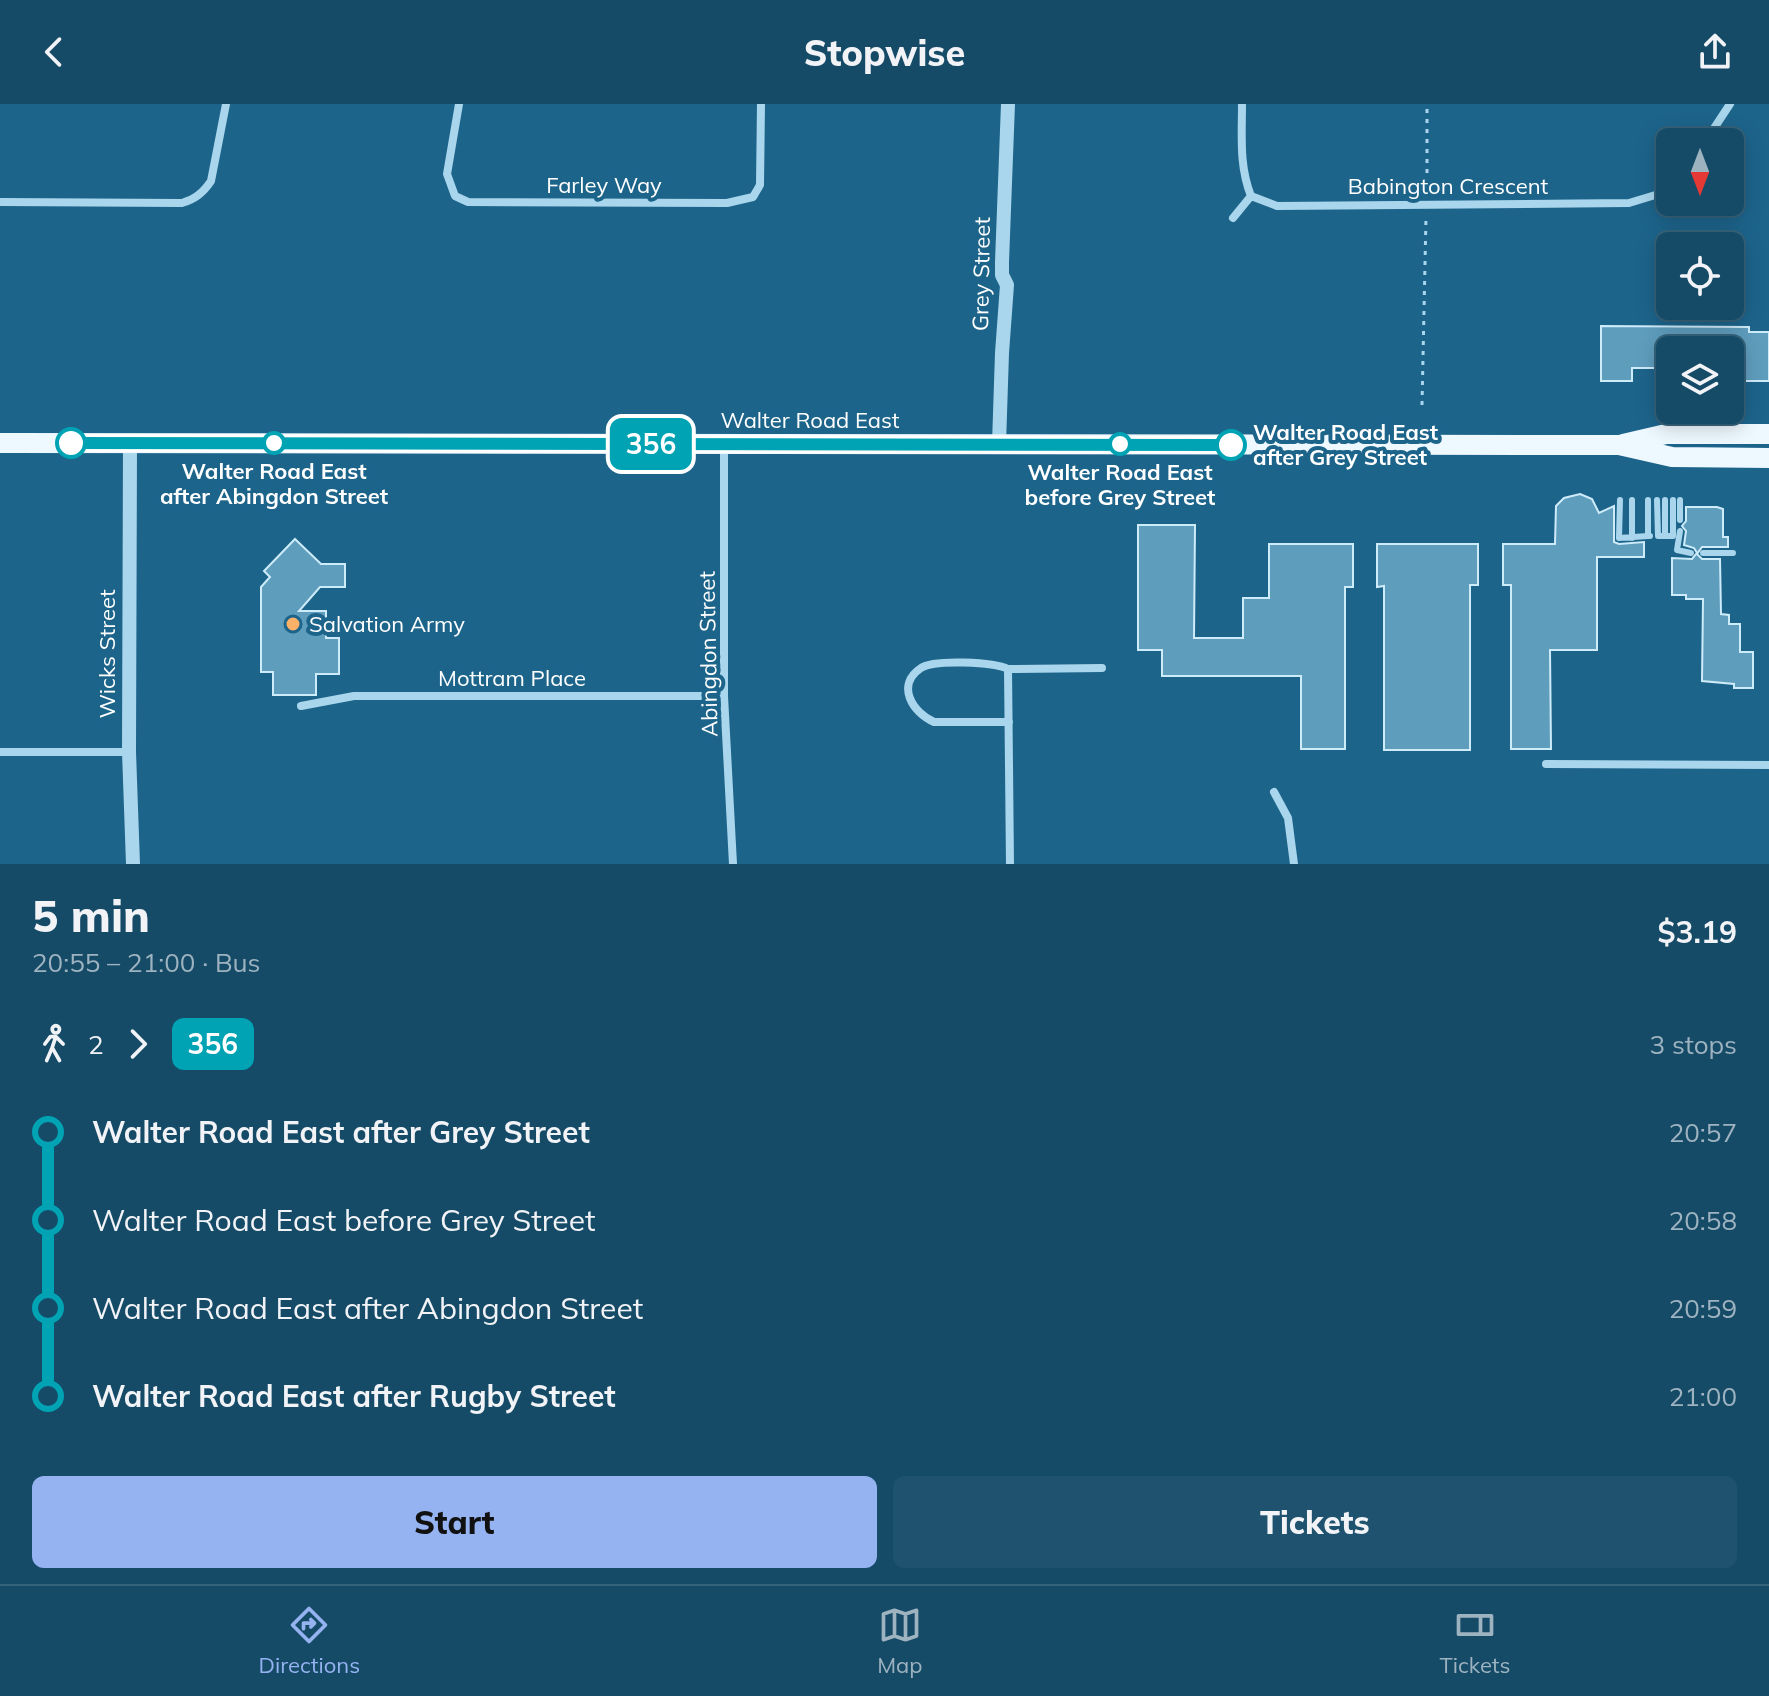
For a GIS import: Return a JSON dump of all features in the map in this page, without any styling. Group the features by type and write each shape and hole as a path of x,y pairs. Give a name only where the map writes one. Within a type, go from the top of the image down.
{"main road":[{"name":"Walter Road East","path":"1619,445 1666,434 1769,434"},
{"name":"Walter Road East","path":"0,443 1619,445 1672,457 1762,457"},
{"path":"1762,457 1769,475"}],"street":[{"path":"0,202 182,203 191,200 211,181 226,104"},
{"name":"Farley Way","path":"459,104 447,174 455,196 468,202 727,203 753,197 760,185 761,104"},
{"name":"Grey Street","path":"999,444 1007,285 1002,275 1002,262 1008,104"},
{"path":"1233,218 1251,196 1242,171 1242,104"},
{"path":"1714,128 1730,104"},
{"name":"Babington Crescent","path":"1251,196 1277,206 1629,203 1656,195"},
{"name":"Wicks Street","path":"130,444 129,752 133,864"},
{"name":"Abingdon Street","path":"724,444 724,696 733,864"},
{"path":"1009,722 934,722 918,712 908,696 914,675 932,664 998,664 1008,669 1102,668"},
{"path":"1008,669 1010,864"},
{"name":"Mottram Place","path":"301,706 354,696 724,696"},
{"path":"0,752 129,752"},
{"path":"1546,764 1769,765"},
{"path":"1274,792 1288,818 1294,864"}],"lane":[{"path":"1620,500 1619,538 1661,536 1669,500 1680,520"},
{"path":"1632,500 1632,538"},
{"path":"1648,500 1648,536"},
{"path":"1680,531 1677,550 1691,553"},
{"path":"1703,553 1733,553"}],"path":[{"path":"1422,405 1427,104"}],"building":[{"path":"1601,326 1749,327 1749,332 1769,332 1769,381 1744,381 1744,336 1656,336 1656,368 1632,368 1632,381 1601,381"},
{"path":"1580,494 1592,499 1599,513 1614,506 1614,542 1644,542 1644,557 1597,557 1597,650 1550,650 1551,749 1511,749 1511,585 1503,585 1503,544 1555,544 1556,506 1564,498"},
{"path":"1686,507 1723,509 1723,537 1728,537 1728,547 1702,547 1697,554 1702,559 1720,559 1721,614 1729,615 1729,624 1740,624 1740,652 1753,652 1753,688 1734,688 1734,684 1702,681 1703,599 1672,595 1672,558 1692,559 1697,553 1694,548 1684,545 1686,531 1682,526 1686,521"},
{"path":"1138,525 1195,525 1194,638 1243,638 1243,598 1269,598 1269,544 1353,544 1353,587 1345,587 1345,749 1301,749 1301,676 1162,676 1162,650 1138,650"},
{"name":"Salvation Army","path":"295,539 321,564 345,564 345,587 320,587 299,611 326,611 326,638 339,638 339,674 316,674 316,695 273,695 273,672 261,672 261,587 270,577 264,571"},
{"path":"1377,544 1478,544 1478,585 1470,585 1470,750 1384,750 1384,586 1377,587"}],"bus line":[{"name":"356","path":"71,443 1231,445"}],"place":[{"name":"Walter Road East after Abingdon Street","path":"274,443"},
{"name":"Walter Road East before Grey Street","path":"1120,444"},
{"name":"Walter Road East after Grey Street","path":"1231,445"},
{"name":"Salvation Army","path":"293,624"}]}
